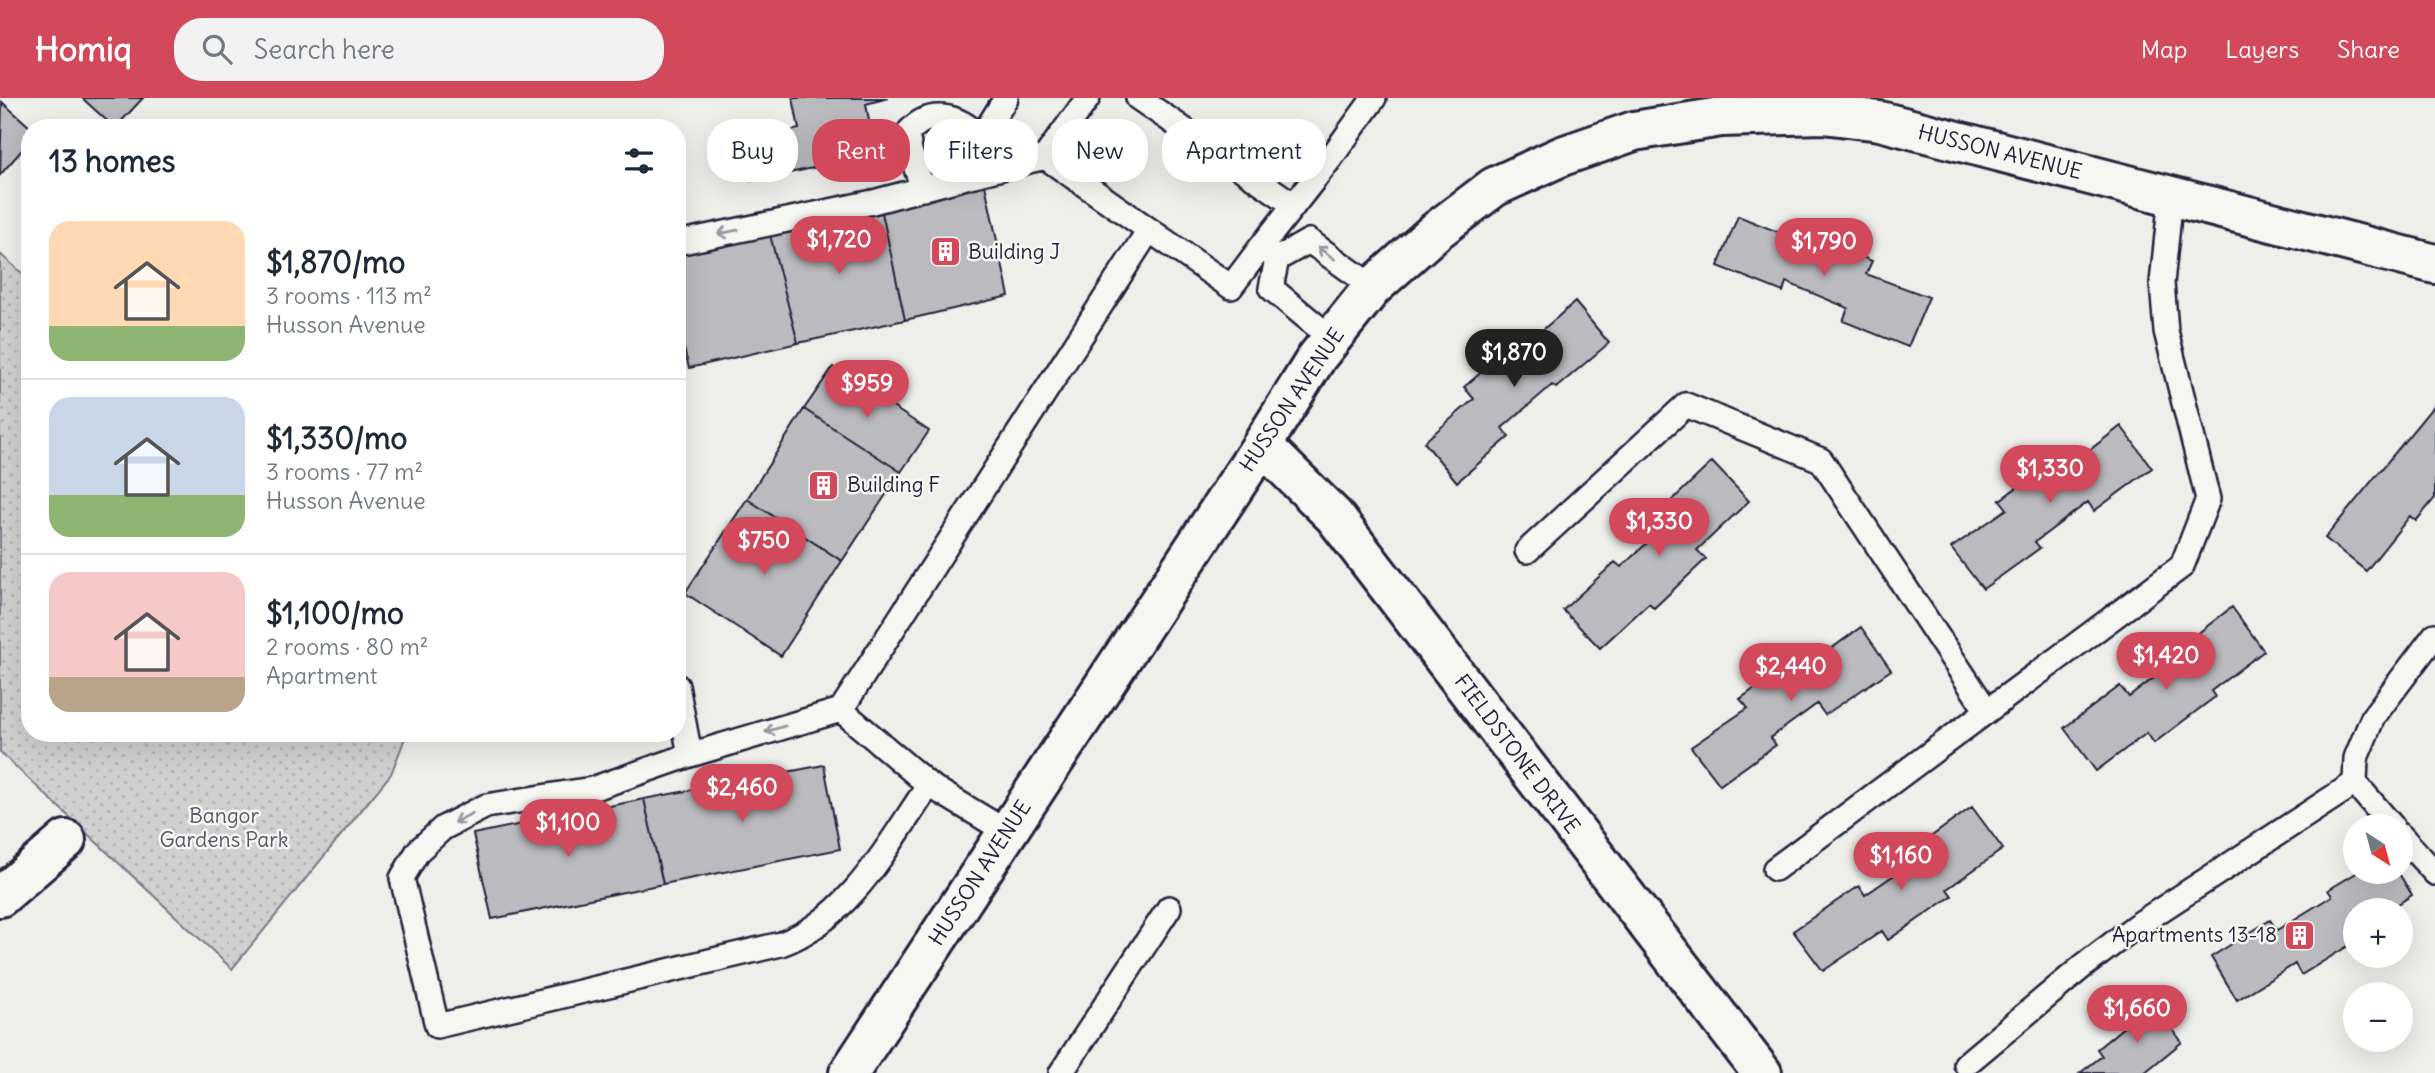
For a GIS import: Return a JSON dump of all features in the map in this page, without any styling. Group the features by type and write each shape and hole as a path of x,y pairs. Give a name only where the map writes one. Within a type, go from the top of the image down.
{"street":[{"name":"HUSSON AVENUE","path":"849,1073 1317,357 1373,287 1436,231 1494,187 1562,156 1634,131 1721,117 1823,114 1880,121 2435,264"},
{"name":"FIELDSTONE DRIVE","path":"1262,444 1334,516 1762,1073"},
{"path":"0,897 66,840"}],"lane":[{"path":"993,119 1006,98"},
{"path":"1038,160 1045,158 1088,98"},
{"path":"1138,98 1294,205"},
{"path":"1045,158 1231,287 1269,253 1294,205 1374,98"},
{"path":"927,119 936,116 955,119"},
{"path":"923,189 907,134 916,123 924,120"},
{"path":"686,241 873,202 948,182"},
{"path":"1775,869 2182,566 2207,499 2166,331 2162,283 2171,196"},
{"path":"929,785 858,887 834,913 803,936 781,944 437,1026 402,878 418,851 443,828 486,806 592,789 690,755 841,710 1149,230"},
{"path":"1269,253 1309,240 1373,287"},
{"path":"1269,253 1272,288 1332,339"},
{"path":"1527,551 1686,405 1821,460 1987,711"},
{"path":"2382,814 2355,783 2356,758 2373,717 2435,635"},
{"path":"841,710 929,785 1007,832"},
{"path":"686,734 690,755"},
{"path":"1966,1064 2082,967 2136,926 2355,783"},
{"path":"2413,849 2435,873"},
{"path":"1061,1073 1169,908"}],"green space":[{"name":"Bangor Gardens Park","path":"0,254 21,272 21,742 403,742 391,774 232,969 0,752"}],"building":[{"path":"82,98 143,98 123,119 105,119"},
{"path":"793,98 888,98 866,104 869,119 812,119 812,168 798,171 797,119"},
{"path":"2,102 21,119 21,151 0,175"},
{"name":"Building J","path":"985,185 1009,296 905,320 881,208"},
{"path":"881,208 905,320 798,343 770,235"},
{"path":"1738,216 1798,240 1801,232 1872,261 1866,274 1929,297 1908,347 1843,321 1848,308 1786,282 1783,292 1718,266"},
{"path":"770,235 798,343 689,368 686,356 686,254"},
{"path":"1575,302 1609,343 1556,388 1552,385 1502,428 1509,437 1457,482 1424,442 1474,399 1464,387 1519,340 1524,346"},
{"path":"833,367 929,431 901,472 804,409"},
{"path":"2435,404 2435,498 2416,521 2410,516 2366,571 2325,538"},
{"name":"Building F","path":"804,409 901,472 842,561 747,499"},
{"path":"2121,426 2152,468 2094,511 2088,502 2035,542 2040,548 1983,589 1951,548 2007,509 2000,500 2058,457 2066,468"},
{"path":"1712,462 1749,501 1697,550 1706,559 1654,608 1649,603 1600,648 1563,610 1615,562 1621,567 1671,521 1661,511"},
{"path":"747,499 842,561 781,656 686,591"},
{"path":"2232,607 2264,651 2211,691 2215,697 2154,743 2147,733 2096,771 2064,728 2120,686 2129,697 2181,657 2175,651"},
{"path":"1861,627 1891,670 1825,715 1817,704 1770,738 1776,745 1720,785 1691,747 1748,708 1740,699 1799,657 1806,667"},
{"path":"824,765 840,849 663,884 644,799"},
{"path":"644,799 663,884 492,919 473,834"},
{"path":"1972,807 2003,849 1947,889 1952,896 1888,940 1882,931 1823,971 1793,931 1859,886 1865,895 1920,857 1914,849"},
{"name":"Apartments 13-18","path":"2343,881 2343,884 2405,884 2412,895 2407,898 2343,898 2343,949 2301,975 2295,964 2237,1000 2211,957 2270,920 2277,930 2332,896 2328,890"},
{"path":"2153,1003 2182,1042 2144,1073 2080,1073 2102,1056 2097,1049"}],"place":[{"name":"Building J","path":"945,252"},
{"name":"Building F","path":"824,485"},
{"name":"Apartments 13-18","path":"2300,935"}]}
